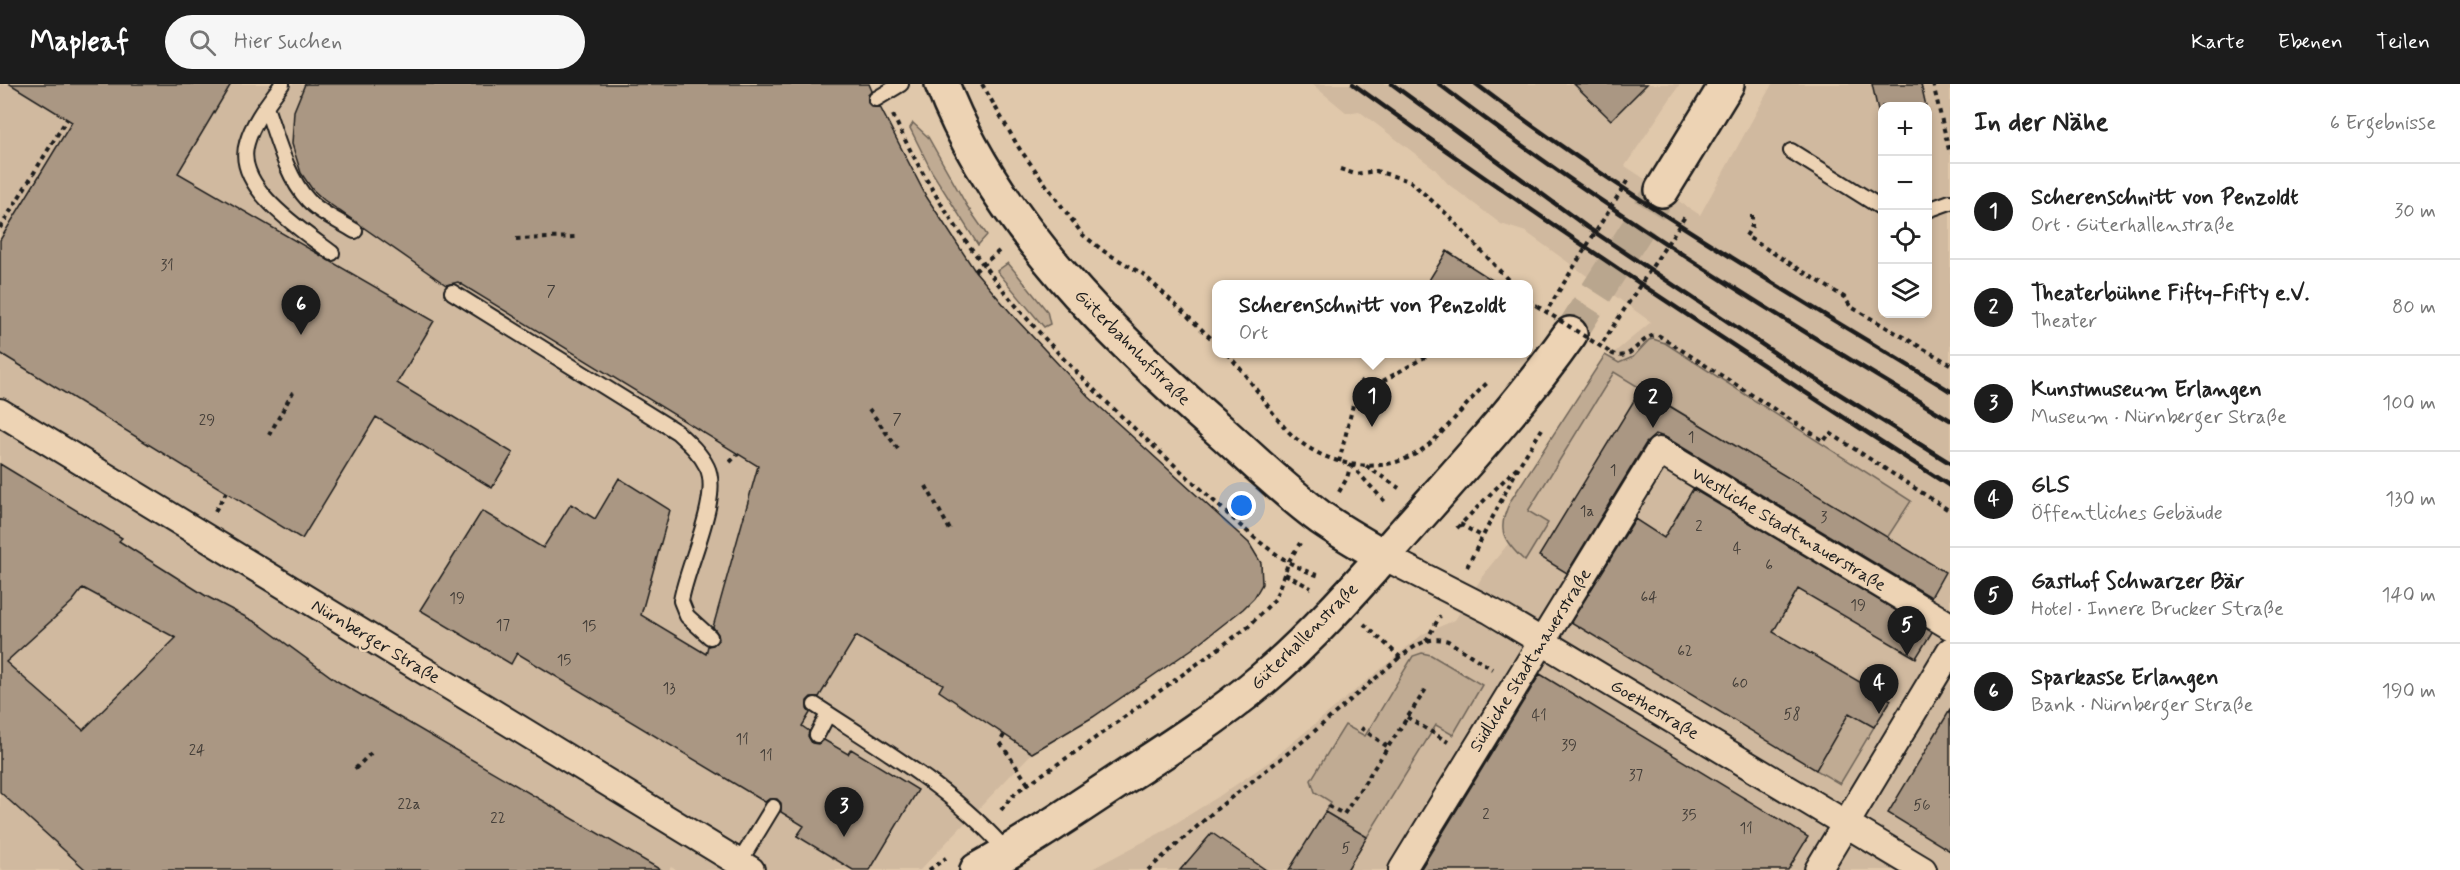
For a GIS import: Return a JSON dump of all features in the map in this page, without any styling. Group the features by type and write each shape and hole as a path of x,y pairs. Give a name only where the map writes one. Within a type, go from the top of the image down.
{"street":[{"name":"Güterbahnhofstraße","path":"942,84 986,172 1026,230 1073,288 1125,344 1189,404 1304,504 1337,529 1383,556"},
{"path":"1662,190 1727,84"},
{"name":"Güterhallenstraße","path":"977,870 1008,853 1228,707 1281,663 1339,604 1486,442 1539,377 1570,334"},
{"name":"Nürnberger Straße","path":"0,412 745,866"},
{"name":"Westliche Stadtmauerstraße","path":"1659,451 1950,626"},
{"name":"Südliche Stadtmauerstraße","path":"1402,870 1454,800 1516,684 1659,451"},
{"name":"Goethestraße","path":"1383,556 1454,591 1542,641 1923,870"},
{"path":"1818,870 1950,651"}],"lane":[{"path":"282,84 266,107 246,144 245,161 253,182 272,205 332,253"},
{"path":"880,97 901,84"},
{"path":"266,107 282,153 307,200 354,231"},
{"path":"1791,151 1878,205"},
{"path":"1932,209 1950,202"},
{"path":"452,292 677,432 696,450 707,468 711,482 708,506 681,601 687,616 710,637"},
{"path":"815,705 911,768 985,826 1008,853"},
{"path":"817,735 828,714"},
{"path":"745,866 773,807"}],"path":[{"path":"982,84 1019,147 1083,235 1105,252 1143,274 1212,339"},
{"path":"1933,84 1950,154"},
{"path":"880,97 959,232 993,281 1036,330 1142,437 1259,539 1289,561"},
{"path":"0,228 66,119"},
{"path":"1340,169 1355,174 1376,171 1410,181 1448,215 1507,280"},
{"path":"1542,317 1633,172"},
{"path":"1596,353 1687,213"},
{"path":"1752,215 1752,226 1746,236 1844,297 1851,306 1950,364"},
{"path":"516,239 578,237"},
{"path":"1533,303 1618,357 1625,356 1647,338 1658,335 1824,441 1830,433 1950,511"},
{"path":"1230,358 1288,431 1318,454 1351,464 1389,463 1412,456 1428,445 1488,382"},
{"path":"1339,462 1355,397 1423,358"},
{"path":"1360,380 1367,388"},
{"path":"269,435 293,392"},
{"path":"869,408 898,449"},
{"path":"1425,641 1454,591 1520,464 1544,427"},
{"path":"1341,490 1351,464"},
{"path":"926,486 950,530"},
{"path":"1000,812 1016,792 1080,749 1248,627 1275,599 1289,561 1299,543"},
{"path":"1285,574 1339,604 1400,657"},
{"path":"1148,870 1218,808 1302,742 1400,657 1425,641 1440,639 1448,641 1516,684"},
{"path":"1328,806 1344,814 1428,686"},
{"path":"1407,717 1449,742"},
{"path":"1361,728 1388,747"},
{"path":"1004,735 1000,742 1028,784"},
{"path":"356,769 374,750"}],"shaded area":[{"path":"0,84 869,84 926,196 975,271 1016,319 1089,397 1249,543 1261,563 1262,584 1254,598 1243,609 1192,649 1032,753 920,870 676,870 671,867 669,870 3,870 0,868"},
{"path":"1312,84 1680,84 1625,166 1700,215 1772,84 1950,84 1950,870 1090,870 1160,833 1218,797 1269,762 1423,634 1455,620 1486,571 1508,544 1503,534 1502,523 1511,500 1605,355 1609,357 1651,322 1526,232 1501,224 1448,184 1434,168 1359,111 1347,113"},
{"path":"913,123 928,137 967,206 987,235 978,245 932,172 910,128"},
{"path":"1008,263 1047,311 1050,324 1044,327 997,271"},
{"path":"1649,340 1665,343 1911,501 1887,538 1614,372 1528,511 1548,523 1525,561 1511,547 1504,534 1504,519 1511,500 1605,355 1619,363 1633,357"},
{"path":"1422,653 1431,655 1482,685 1453,735 1436,725 1367,837 1325,812 1331,802 1315,792 1311,780 1345,725 1365,736 1413,656"},
{"path":"1831,702 1874,727 1840,784 1816,770"}],"building":[{"path":"10,84 231,84 178,173 434,321 397,383 513,453 492,488 376,417 302,539 0,353 0,240 72,122"},
{"path":"305,84 869,84 872,91 868,95 868,103 872,107 880,107 926,196 975,271 1016,319 1089,397 1249,543 1261,563 1262,584 1254,598 1243,609 1192,649 1093,717 1032,753 939,691 943,684 906,666 856,636 819,697 811,697 807,701 807,709 810,713 802,726 809,731 808,736 812,743 818,744 824,740 848,754 851,749 918,790 870,870 853,870 797,836 804,826 781,812 781,803 777,799 769,799 765,802 517,653 511,664 420,610 482,511 543,548 571,504 595,519 619,478 670,510 641,615 706,654 708,646 713,645 719,639 713,627 758,466 458,282 446,285 324,200 312,189 301,173 292,144 294,111"},
{"path":"1574,84 1647,84 1611,120"},
{"path":"1872,84 1921,84 1925,102 1878,102 1878,111"},
{"path":"1447,251 1492,280 1429,280"},
{"path":"1641,389 1945,572 1931,597 1667,438 1656,434 1646,443 1567,573 1539,556"},
{"path":"0,464 122,538 119,541 206,596 259,624 337,681 661,870 86,870 0,792","holes":["83,588 176,638 83,730 6,662 72,602"]},
{"path":"1693,489 1932,632 1916,658 1798,589 1773,632 1891,700 1874,727 1849,713 1816,770 1571,622 1635,519 1664,538"},
{"path":"1540,674 1808,837 1788,870 1420,870"},
{"path":"1950,710 1950,851 1888,813"},
{"path":"1325,812 1367,837 1347,870 1289,870"},
{"path":"1212,833 1222,840 1266,870 1180,870"}],"tunnel":[{"path":"1570,334 1662,190"}],"railway":[{"path":"1353,84 1648,289 1950,486"},
{"path":"1392,84 1587,227 1788,362 1950,463"},
{"path":"1439,84 1500,130 1626,217 1819,341 1950,420"},
{"path":"1476,84 1533,126 1650,205 1769,281 1950,391"}],"place":[{"name":"Sparkasse Erlangen","path":"301,335"},
{"name":"Scherenschnitt von Penzoldt","path":"1372,427"},
{"name":"Theaterbühne Fifty-Fifty e.V.","path":"1653,428"},
{"name":"Gasthof Schwarzer Bär","path":"1907,656"},
{"name":"GLS","path":"1879,714"},
{"name":"Kunstmuseum Erlangen","path":"844,837"}]}
